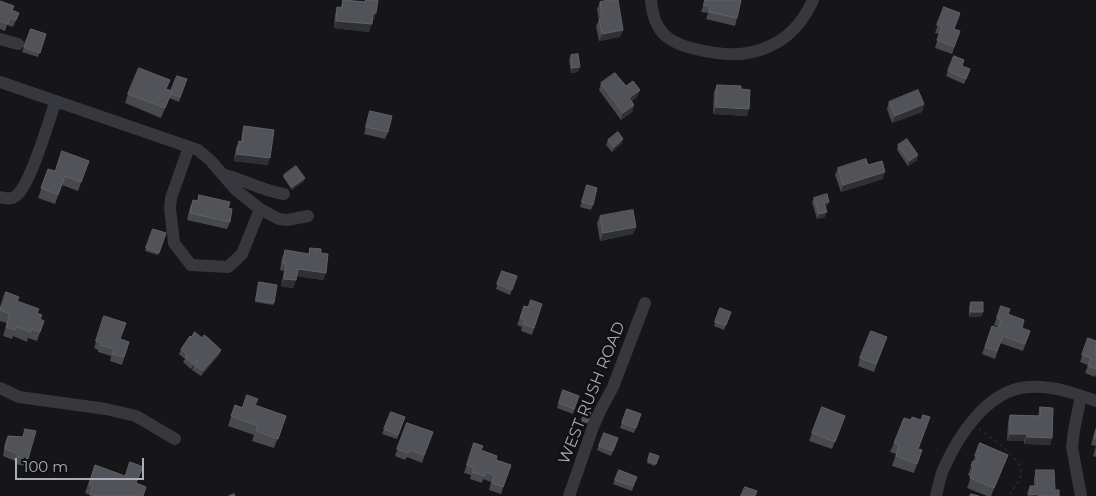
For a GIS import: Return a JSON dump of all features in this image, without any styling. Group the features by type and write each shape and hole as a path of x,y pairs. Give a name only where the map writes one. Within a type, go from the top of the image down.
{"street":[{"path":"651,0 651,10 656,23 668,38 685,46 726,55 752,53 769,47 784,38 802,20 813,0"},
{"path":"0,39 18,44"},
{"path":"0,82 189,147 206,156 236,190 260,209 279,219 287,220 308,216"},
{"path":"0,197 8,199 17,195 28,177 56,101"},
{"path":"189,147 171,198 170,208 174,243 191,265 228,267 242,254 260,209"},
{"path":"222,174 268,192 284,194"},
{"name":"WEST RUSH ROAD","path":"569,496 593,427 613,387 644,303"},
{"path":"936,496 942,472 956,443 972,422 996,399 1027,387 1058,388 1096,401"},
{"path":"0,388 19,397 106,409 136,416 176,439"},
{"path":"1081,396 1072,447 1081,496"}],"path":[{"path":"977,426 1014,457 1020,465 1022,472 1020,478 1008,496"}],"building":[{"path":"343,0 366,2 366,0 378,0 376,13 373,13 372,24 336,21 337,7 342,8"},
{"path":"618,0 623,30 602,34 599,19 602,19 600,2"},
{"path":"705,0 741,0 737,18 709,12 710,6 704,5"},
{"path":"0,1 14,6 12,10 19,13 16,20 10,18 8,24 0,21"},
{"path":"944,7 960,13 954,29 960,31 954,47 937,40 942,27 937,25"},
{"path":"31,29 46,34 40,53 24,47"},
{"path":"578,54 580,67 572,68 571,55"},
{"path":"954,56 964,60 962,66 970,69 966,79 948,71"},
{"path":"139,68 170,80 166,89 172,91 165,108 128,94"},
{"path":"615,73 626,86 633,81 640,90 629,98 634,105 623,113 601,83"},
{"path":"177,76 187,79 180,97 171,94"},
{"path":"717,85 741,86 741,89 750,90 749,109 716,107"},
{"path":"918,90 924,104 895,116 889,102"},
{"path":"370,111 392,116 388,132 366,127"},
{"path":"244,126 274,130 270,158 237,154 239,141 242,142"},
{"path":"618,132 623,139 614,147 608,140"},
{"path":"907,139 918,155 909,161 898,145"},
{"path":"62,151 89,161 81,182 65,176 58,195 41,188 48,169 55,171"},
{"path":"866,159 868,165 882,161 885,172 843,185 838,168"},
{"path":"296,166 305,178 292,187 284,175"},
{"path":"587,185 597,188 593,205 582,202"},
{"path":"827,194 829,202 824,203 827,212 819,214 814,198"},
{"path":"199,195 230,202 228,208 232,209 230,222 190,213 193,200 198,201"},
{"path":"633,210 636,227 603,233 600,216"},
{"path":"153,229 166,233 159,253 146,248"},
{"path":"310,248 321,249 321,253 328,254 326,273 298,269 296,280 284,279 286,264 283,263 285,250 309,254"},
{"path":"502,271 517,276 512,290 497,284"},
{"path":"259,282 277,285 274,303 256,300"},
{"path":"6,292 19,297 17,301 39,309 37,313 42,315 40,319 44,321 40,332 32,329 30,332 17,327 15,330 6,327 10,314 0,310"},
{"path":"531,300 542,304 534,328 523,324 525,320 520,318 524,306 528,307"},
{"path":"971,302 983,302 983,312 971,312"},
{"path":"1001,306 1010,309 1008,314 1024,320 1022,328 1030,331 1025,344 1003,336 997,351 985,347 992,326 998,328 1001,320 997,318"},
{"path":"720,308 731,312 726,325 715,322"},
{"path":"104,316 126,323 120,339 129,342 124,357 112,354 114,349 100,345 101,342 96,341"},
{"path":"871,331 887,337 876,364 860,358"},
{"path":"195,332 202,338 204,335 207,337 221,350 203,371 194,365 198,361 196,360 193,364 185,357 187,355 181,349"},
{"path":"1088,338 1096,341 1096,369 1088,366 1091,358 1082,355"},
{"path":"563,390 579,396 574,409 559,403"},
{"path":"247,395 258,399 255,405 286,416 278,439 256,431 258,426 231,416 235,405 242,408"},
{"path":"822,407 845,416 835,442 812,433"},
{"path":"1040,407 1053,408 1052,438 1027,437 1027,434 1010,434 1010,415 1040,416"},
{"path":"627,409 641,414 636,428 622,423"},
{"path":"585,411 591,413 588,422 582,420"},
{"path":"391,412 405,417 398,435 384,429"},
{"path":"923,415 930,417 918,449 922,450 917,464 896,456 899,445 894,443 904,418 911,420 912,417 921,420"},
{"path":"407,423 433,432 424,455 409,450 408,453 397,449"},
{"path":"25,429 36,431 28,459 17,457 18,454 5,449 8,436 23,437"},
{"path":"604,433 618,438 613,451 599,446"},
{"path":"474,443 483,446 481,450 497,456 496,460 511,465 503,487 492,483 494,475 486,472 484,476 472,472 474,468 467,465"},
{"path":"980,443 1008,455 994,488 970,478 974,467 971,466 973,461 976,462 978,458 975,456"},
{"path":"650,453 659,456 656,464 648,461"},
{"path":"130,462 143,467 136,483 146,487 143,496 97,496 90,494 93,485 89,484 95,465 125,476"},
{"path":"619,470 637,477 633,486 615,480"},
{"path":"1036,470 1054,470 1055,490 1059,490 1059,496 1030,495 1030,486 1037,486"},
{"path":"745,487 757,491 755,496 741,496"}]}
